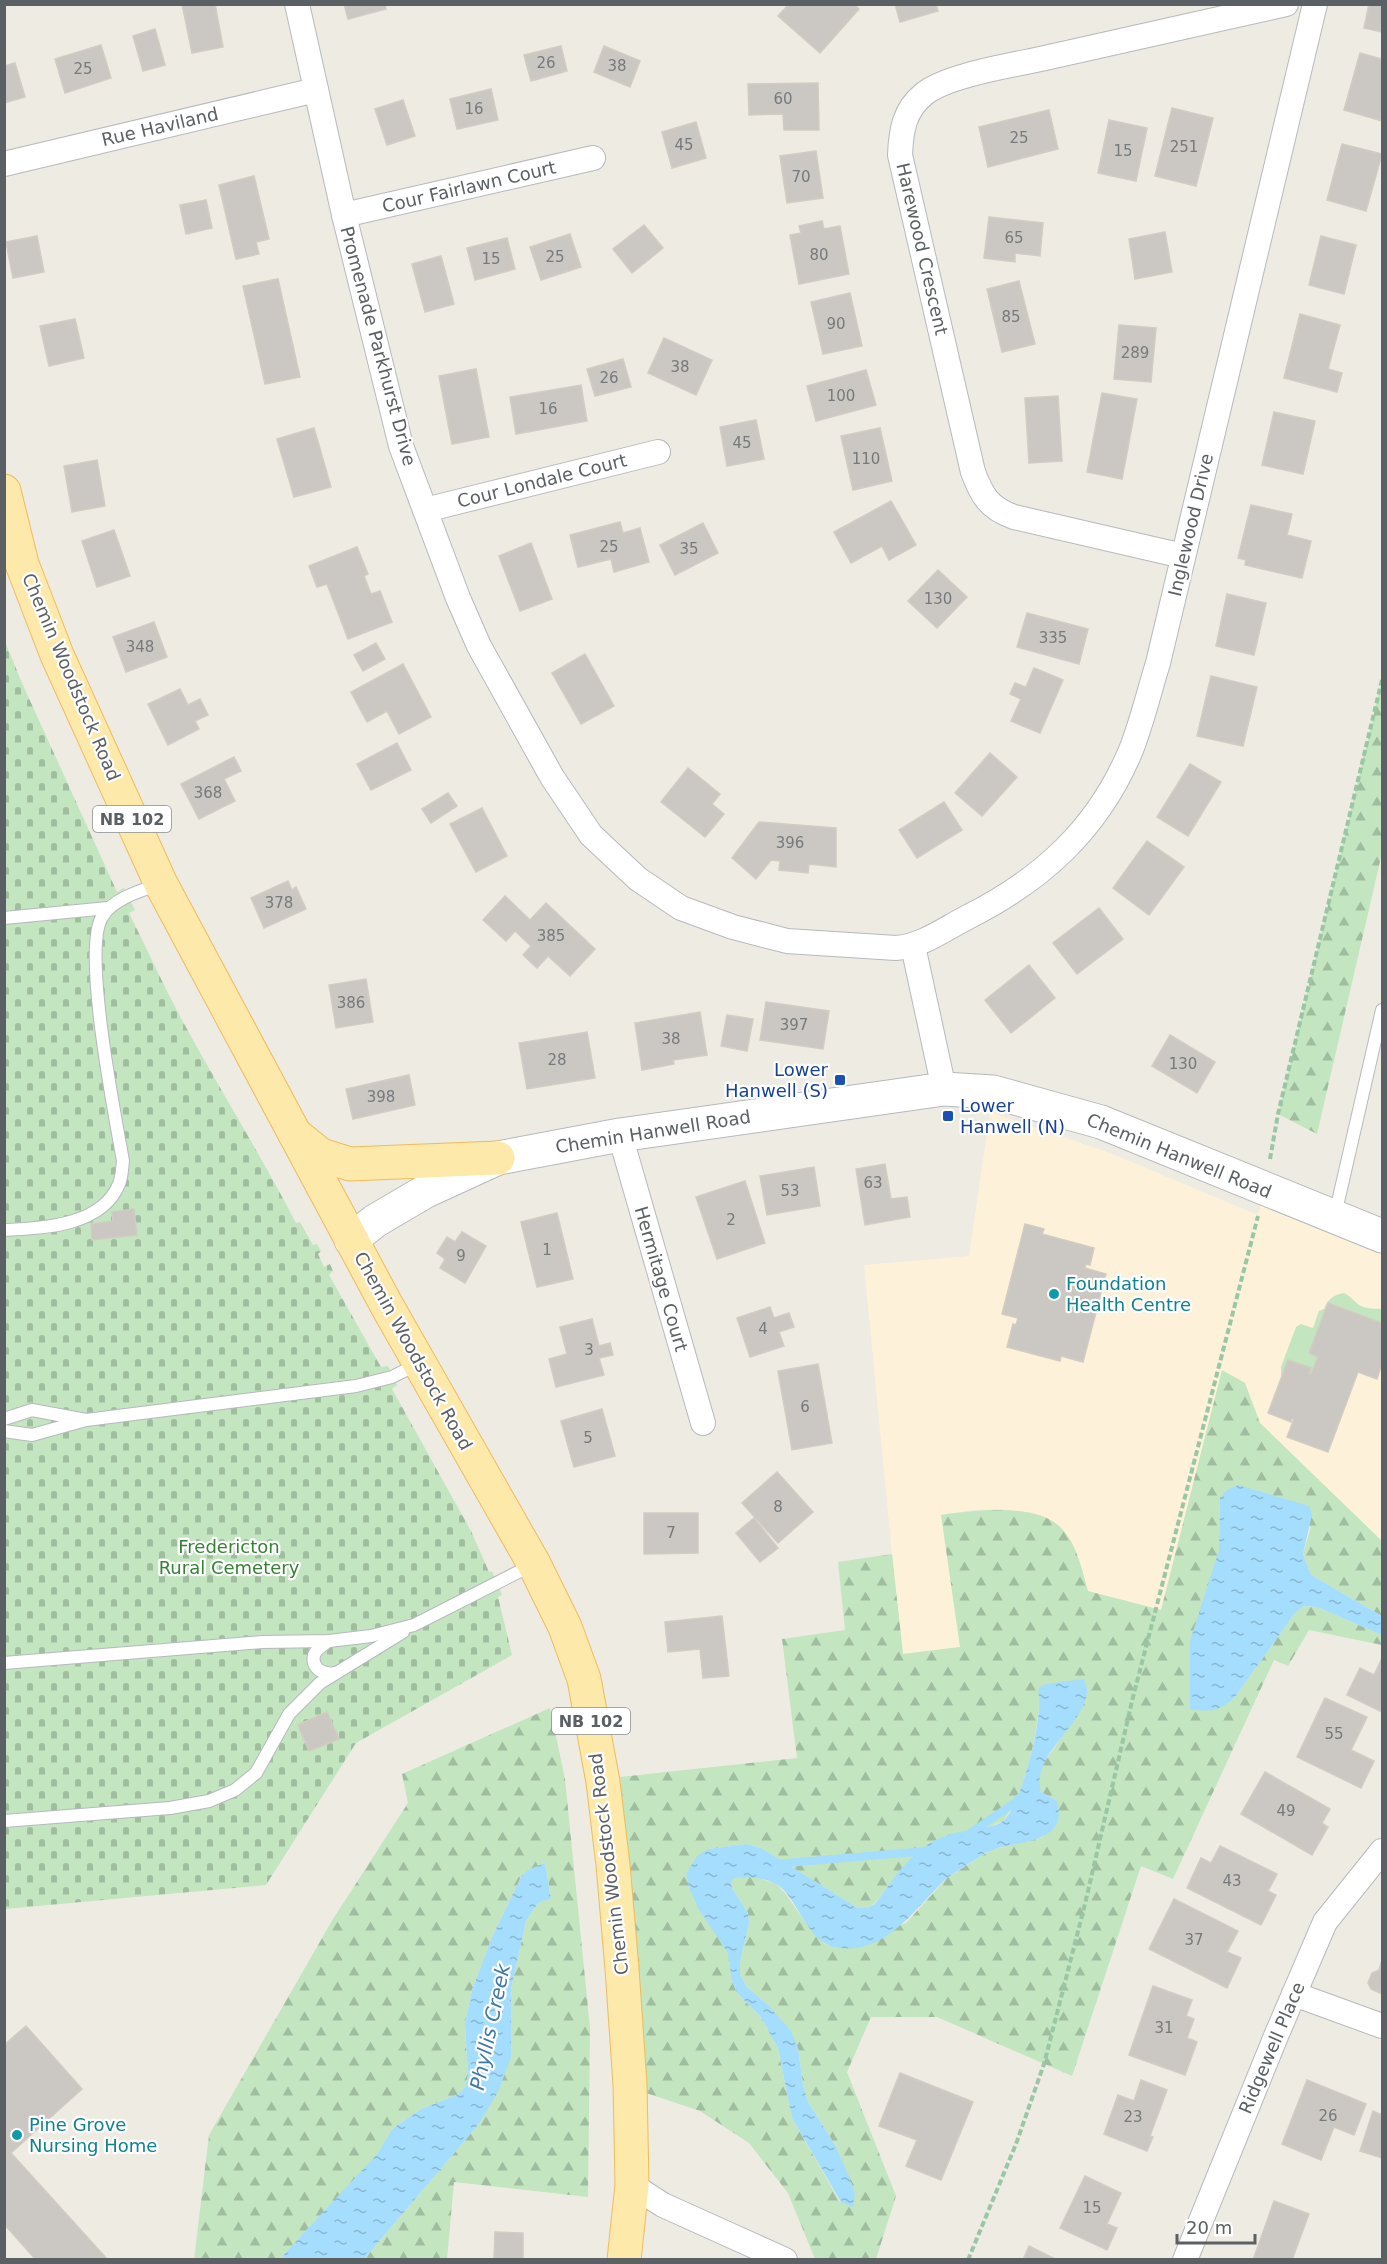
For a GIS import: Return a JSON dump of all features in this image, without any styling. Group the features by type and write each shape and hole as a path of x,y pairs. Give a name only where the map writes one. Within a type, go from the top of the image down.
{"main road":[{"name":"Chemin Woodstock Road","path":"4,491 22,564 57,655 161,884 351,1240 534,1564 565,1627 584,1679 603,1782 613,1865 630,2084 632,2185 624,2259"},
{"name":"Chemin Hanwell Road","path":"351,1240 375,1221 426,1191 498,1158 620,1135 944,1089 993,1092 1101,1122 1383,1236"},
{"path":"293,1133 321,1155 350,1164 498,1158"},
{"path":"1342,1219 1383,1224"}],"street":[{"name":"Promenade Parkhurst Drive","path":"297,4 344,215 401,446 458,598 479,646 541,758 591,835 630,872 681,908 733,927 787,941 866,947 913,946"},
{"name":"Harewood Crescent","path":"1183,556 1014,517 1000,512 988,502 973,472 900,155 901,136 905,118 912,104 938,85 992,69 1286,4"},
{"name":"Inglewood Drive","path":"913,946 998,903 1050,865 1094,816 1130,750 1158,663 1315,4"},
{"name":"Rue Haviland","path":"4,164 316,90"},
{"name":"Cour Fairlawn Court","path":"344,215 593,158"},
{"name":"Cour Londale Court","path":"425,510 658,452"},
{"path":"913,946 944,1089"},
{"name":"Hermitage Court","path":"620,1135 703,1423"},
{"name":"Ridgewell Place","path":"1185,2259 1326,1922 1383,1851"},
{"path":"1294,1994 1383,2026"},
{"path":"632,2185 663,2205 785,2259"}],"lane":[{"path":"4,918 108,908 161,884"},
{"path":"96,932 108,908"},
{"path":"4,1230 35,1229 72,1221 94,1213 111,1199 120,1182 123,1161 101,1019 96,932 93,918 83,910"},
{"path":"1342,1219 1383,1010"},
{"path":"4,1431 32,1435 86,1420 356,1386 392,1377 420,1364"},
{"path":"4,1419 32,1410 86,1420"},
{"path":"4,1821 170,1808 209,1801 235,1791 256,1773 289,1714 320,1683 414,1625 534,1564"},
{"path":"4,1663 262,1642 329,1641 371,1636 414,1625"},
{"path":"329,1641 317,1649 314,1655 315,1664 319,1671 326,1675 336,1673"}],"path":[{"path":"1271,1156 1278,1114 1383,680"},
{"path":"968,2259 1017,2144 1044,2064 1085,1904 1133,1697 1258,1215"}],"shaded area":[{"path":"990,1112 1110,1153 1258,1215 1265,1190 1382,1236 1382,1541 1260,1423 1245,1383 1222,1371 1161,1610 1088,1591 1077,1553 1060,1526 1038,1515 1005,1509 973,1510 942,1515 960,1647 903,1654 864,1265 969,1256"}],"green space":[{"name":"Fredericton Rural Cemetery","path":"4,639 117,892 124,888 135,910 129,913 175,1007 296,1223 300,1222 313,1245 317,1244 321,1251 318,1254 324,1267 330,1264 333,1271 329,1275 381,1367 388,1366 397,1385 392,1389 471,1531 502,1595 498,1597 512,1655 356,1743 266,1885 5,1909"},
{"path":"1382,680 1382,853 1317,1134 1278,1114"},
{"path":"1344,1293 1359,1305 1382,1309 1382,1323 1328,1303 1309,1353 1318,1357 1311,1374 1309,1374 1311,1368 1288,1360 1281,1381 1281,1367 1296,1327 1301,1324 1313,1328 1319,1311 1324,1309 1327,1302 1332,1298"},
{"path":"1222,1370 1245,1383 1260,1423 1382,1541 1382,1616 1311,1575 1303,1554 1311,1527 1220,1497 1219,1550 1190,1683 1190,1710 1235,1697 1295,1613 1304,1606 1317,1607 1382,1635 1382,1645 1309,1630 1288,1666 1274,1660 1173,1879 1141,1866 1072,2076 937,2017 871,2017 847,2072 896,2196 876,2259 815,2259 788,2193 749,2143 700,2111 646,2093 620,1777 797,1758 782,1639 845,1630 838,1562 892,1554 903,1654 960,1647 941,1515 1004,1510 1036,1514 1050,1519 1066,1533 1071,1541 1088,1591 1161,1610","holes":["1040,1698 1083,1705 1040,1769 1038,1784 1041,1792 1057,1801 1043,1837 991,1850 948,1877 906,1923 837,1948 825,1944 810,1929 785,1893 775,1883 751,1876 733,1878 731,1882 732,1888 748,1913 749,1923 740,1962 740,1975 747,1987 767,2004 798,2048 803,2085 808,2102 835,2145 855,2193 840,2202 792,2118 778,2048 761,2017 737,1993 732,1981 732,1968 708,1849 747,1844 761,1848 858,1908 867,1908 874,1904 908,1861 1003,1821 1024,1779 1033,1745"]},
{"path":"550,1708 565,1779 590,2028 588,2197 454,2182 447,2259 364,2259 478,2125 511,2057 511,1989 526,1921 538,1903 551,1897 545,1863 522,1875 492,1937 472,1990 465,2023 468,2075 465,2087 459,2094 421,2109 392,2129 380,2152 285,2253 282,2259 194,2260 209,2135 333,1919 408,1803 402,1774"}],"water":[{"path":"1238,1485 1309,1506 1312,1515 1303,1554 1311,1575 1382,1616 1382,1635 1317,1607 1304,1606 1295,1613 1235,1697 1224,1706 1214,1709 1190,1710 1190,1641 1219,1550 1220,1497 1227,1490"},
{"path":"1084,1679 1087,1691 1083,1705 1043,1766 1040,1779 1041,1792 1057,1801 1059,1815 1056,1825 1049,1833 1039,1838 989,1851 956,1872 886,1936 857,1948 828,1945 810,1929 783,1889 774,1883 749,1878 734,1878 731,1882 732,1888 748,1913 749,1923 740,1962 740,1975 747,1987 767,2004 791,2031 798,2048 803,2085 808,2102 835,2145 855,2193 853,2207 841,2202 792,2118 778,2048 761,2017 737,1993 732,1981 728,1953 698,1908 686,1874 697,1856 708,1849 747,1844 761,1848 858,1908 867,1908 875,1904 909,1861 929,1844 955,1833 987,1827 1003,1821 1017,1798 1030,1759 1038,1719 1038,1691 1041,1686 1047,1684"},
{"name":"Phyllis Creek","path":"545,1863 551,1898 538,1903 526,1921 511,1989 511,2057 498,2092 478,2125 364,2259 282,2259 285,2253 379,2152 392,2129 421,2109 459,2094 465,2087 468,2075 465,2023 472,1990 492,1937 522,1875"}],"building":[{"path":"182,4 215,4 223,47 192,53"},
{"path":"344,4 385,4 386,9 348,19"},
{"path":"789,4 854,4 859,9 820,53 778,16"},
{"path":"895,4 936,4 938,11 900,22"},
{"path":"1369,4 1382,4 1382,32 1364,28"},
{"path":"155,29 165,65 143,71 133,36"},
{"path":"101,45 111,78 65,93 55,59"},
{"path":"561,46 567,71 531,81 524,55"},
{"path":"604,46 640,61 630,87 594,72"},
{"path":"1360,53 1382,59 1382,121 1344,110"},
{"path":"15,63 25,97 4,103 4,66"},
{"path":"818,83 819,130 784,130 783,114 749,115 748,84"},
{"path":"491,89 498,120 457,129 450,99"},
{"path":"403,100 415,136 387,145 375,109"},
{"path":"1172,108 1213,118 1196,186 1155,176"},
{"path":"1049,110 1058,149 988,167 979,127"},
{"path":"1109,120 1147,128 1136,181 1098,173"},
{"path":"696,122 706,158 672,168 662,132"},
{"path":"1342,144 1382,154 1366,211 1327,200"},
{"path":"816,151 823,198 787,203 780,156"},
{"path":"254,176 269,239 256,242 259,254 236,259 219,185"},
{"path":"206,200 212,228 186,234 180,205"},
{"path":"989,217 1043,223 1040,256 1015,253 1015,262 984,258"},
{"path":"822,221 824,229 840,226 849,274 799,284 790,235 801,233 799,226"},
{"path":"644,225 663,248 632,273 613,249"},
{"path":"1165,232 1172,272 1135,279 1129,239"},
{"path":"570,234 581,267 541,280 530,247"},
{"path":"37,236 44,272 13,278 6,242"},
{"path":"1321,236 1356,245 1344,294 1309,285"},
{"path":"507,238 515,269 475,280 467,248"},
{"path":"441,256 454,304 425,312 412,264"},
{"path":"278,279 300,377 265,384 243,286"},
{"path":"1019,281 1035,344 1002,352 987,289"},
{"path":"850,293 862,346 823,354 811,302"},
{"path":"1300,314 1340,325 1328,369 1342,373 1337,392 1284,378"},
{"path":"75,319 84,358 49,366 40,326"},
{"path":"1119,325 1156,328 1151,382 1114,379"},
{"path":"664,338 712,360 696,395 648,373"},
{"path":"623,359 631,387 595,396 587,369"},
{"path":"476,369 489,437 452,444 439,376"},
{"path":"866,370 876,405 816,421 807,386"},
{"path":"581,385 587,421 516,434 510,397"},
{"path":"1102,393 1137,399 1122,479 1087,472"},
{"path":"1058,396 1062,461 1029,463 1025,398"},
{"path":"1274,412 1315,421 1303,474 1262,465"},
{"path":"756,420 764,459 727,466 720,427"},
{"path":"314,428 331,487 294,497 277,439"},
{"path":"880,428 892,481 853,490 841,436"},
{"path":"97,460 105,506 72,512 64,466"},
{"path":"891,501 916,545 889,560 882,546 851,563 834,532"},
{"path":"1251,505 1292,514 1287,535 1311,541 1302,578 1245,565 1246,560 1238,558"},
{"path":"620,522 623,533 640,528 649,562 614,572 611,559 578,567 570,535"},
{"path":"703,523 718,553 675,575 660,545"},
{"path":"114,530 130,576 97,587 82,541"},
{"path":"531,543 552,599 520,611 499,556"},
{"path":"357,547 368,574 364,576 371,594 380,591 392,622 348,639 327,584 317,587 309,566"},
{"path":"938,570 967,597 937,628 908,601"},
{"path":"1227,594 1266,603 1254,655 1216,646"},
{"path":"1027,613 1088,629 1079,664 1017,647"},
{"path":"154,622 167,657 126,672 113,637"},
{"path":"376,643 385,659 363,671 354,655"},
{"path":"585,654 614,706 581,724 552,673"},
{"path":"403,664 431,717 399,734 387,711 367,722 351,692"},
{"path":"1034,668 1063,680 1040,733 1011,721 1021,699 1010,694 1015,683 1026,687"},
{"path":"1211,676 1257,687 1243,746 1197,736"},
{"path":"180,689 188,705 200,699 208,715 195,721 199,729 168,745 148,704"},
{"path":"397,743 411,770 371,790 357,764"},
{"path":"990,753 1017,777 982,816 955,793"},
{"path":"234,757 241,771 224,779 235,801 199,819 181,784"},
{"path":"1190,764 1221,782 1188,836 1157,817"},
{"path":"688,768 720,794 712,804 724,814 705,837 661,802"},
{"path":"448,793 457,806 431,823 422,809"},
{"path":"944,802 962,830 917,858 899,830"},
{"path":"482,808 507,856 476,872 450,824"},
{"path":"759,822 836,828 836,867 809,864 808,873 779,870 780,861 771,860 756,879 732,858"},
{"path":"1147,841 1184,867 1149,915 1113,888"},
{"path":"288,881 292,890 296,887 306,909 264,928 251,898"},
{"path":"505,896 530,920 546,903 595,949 570,976 548,956 537,968 523,955 531,946 515,931 506,941 483,920"},
{"path":"1099,908 1123,939 1077,974 1053,943"},
{"path":"1029,965 1055,998 1011,1033 985,1000"},
{"path":"366,979 373,1022 336,1028 329,985"},
{"path":"766,1002 829,1011 823,1049 760,1040"},
{"path":"700,1012 707,1055 673,1060 674,1064 642,1070 635,1023"},
{"path":"727,1015 753,1019 747,1051 721,1046"},
{"path":"587,1032 595,1078 527,1089 519,1043"},
{"path":"1170,1035 1215,1062 1197,1093 1152,1066"},
{"path":"409,1075 415,1105 353,1119 346,1089"},
{"path":"885,1164 891,1199 907,1197 910,1217 865,1225 856,1169"},
{"path":"814,1167 820,1206 767,1215 760,1176"},
{"path":"745,1181 765,1243 717,1259 696,1197"},
{"path":"134,1209 137,1235 92,1240 91,1224 113,1221 112,1212"},
{"path":"557,1213 573,1279 537,1287 521,1222"},
{"name":"Foundation Health Centre","path":"1025,1224 1044,1229 1042,1234 1094,1248 1090,1265 1086,1264 1085,1268 1106,1274 1083,1362 1061,1356 1060,1361 1007,1347 1013,1324 1016,1325 1018,1318 1002,1314"},
{"path":"462,1232 486,1246 465,1283 440,1268 445,1259 437,1253 447,1237 455,1242"},
{"path":"1328,1303 1382,1323 1382,1364 1377,1379 1358,1372 1328,1452 1287,1437 1294,1419 1292,1418 1291,1422 1268,1413 1288,1360 1311,1368 1309,1374 1311,1374 1318,1357 1309,1353"},
{"path":"770,1307 774,1318 789,1313 794,1327 779,1332 784,1346 750,1357 737,1318"},
{"path":"592,1319 599,1346 610,1343 613,1355 599,1358 604,1375 556,1387 549,1359 567,1354 560,1327"},
{"path":"818,1364 832,1443 792,1450 778,1371"},
{"path":"602,1409 615,1456 574,1467 561,1421"},
{"path":"777,1472 813,1512 778,1543 742,1503"},
{"path":"644,1513 698,1513 698,1553 644,1554"},
{"path":"754,1518 778,1548 760,1562 736,1533"},
{"path":"722,1616 729,1676 703,1678 700,1649 668,1652 665,1622"},
{"path":"1382,1658 1382,1712 1347,1695 1360,1668 1374,1675"},
{"path":"1325,1698 1367,1717 1351,1750 1374,1761 1361,1788 1297,1757"},
{"path":"327,1712 339,1739 309,1751 298,1725"},
{"path":"1265,1772 1330,1809 1322,1823 1328,1827 1312,1855 1241,1814"},
{"path":"1220,1846 1277,1874 1268,1891 1276,1895 1261,1925 1187,1888 1201,1858 1211,1863"},
{"path":"1174,1899 1238,1931 1227,1952 1241,1958 1227,1988 1149,1949"},
{"path":"1382,1960 1382,1994 1371,1989 1368,1983 1372,1973 1379,1970"},
{"path":"1153,1986 1192,2000 1186,2016 1194,2019 1187,2038 1197,2042 1185,2075 1129,2055"},
{"name":"Pine Grove Nursing Home","path":"26,2026 82,2089 11,2153 108,2260 36,2260 4,2224 4,2045"},
{"path":"900,2073 973,2102 941,2180 906,2166 917,2140 879,2126"},
{"path":"1141,2080 1167,2090 1150,2136 1153,2137 1147,2151 1104,2134 1118,2095 1134,2101"},
{"path":"1307,2080 1366,2104 1354,2135 1334,2127 1321,2160 1282,2144"},
{"path":"1373,2111 1382,2115 1382,2158 1360,2151"},
{"path":"1085,2176 1121,2193 1107,2224 1117,2228 1107,2250 1060,2228"},
{"path":"1274,2201 1309,2214 1292,2260 1253,2260"},
{"path":"495,2232 523,2233 523,2260 494,2260"},
{"path":"1029,2246 1057,2260 1023,2260"}],"waterway":[{"path":"970,1833 1019,1798"},
{"path":"775,1864 927,1851"}],"place":[{"name":"Lower Hanwell (S)","path":"840,1080"},
{"name":"Lower Hanwell (N)","path":"948,1116"},
{"name":"Foundation Health Centre","path":"1054,1294"},
{"name":"Pine Grove Nursing Home","path":"17,2135"}]}
